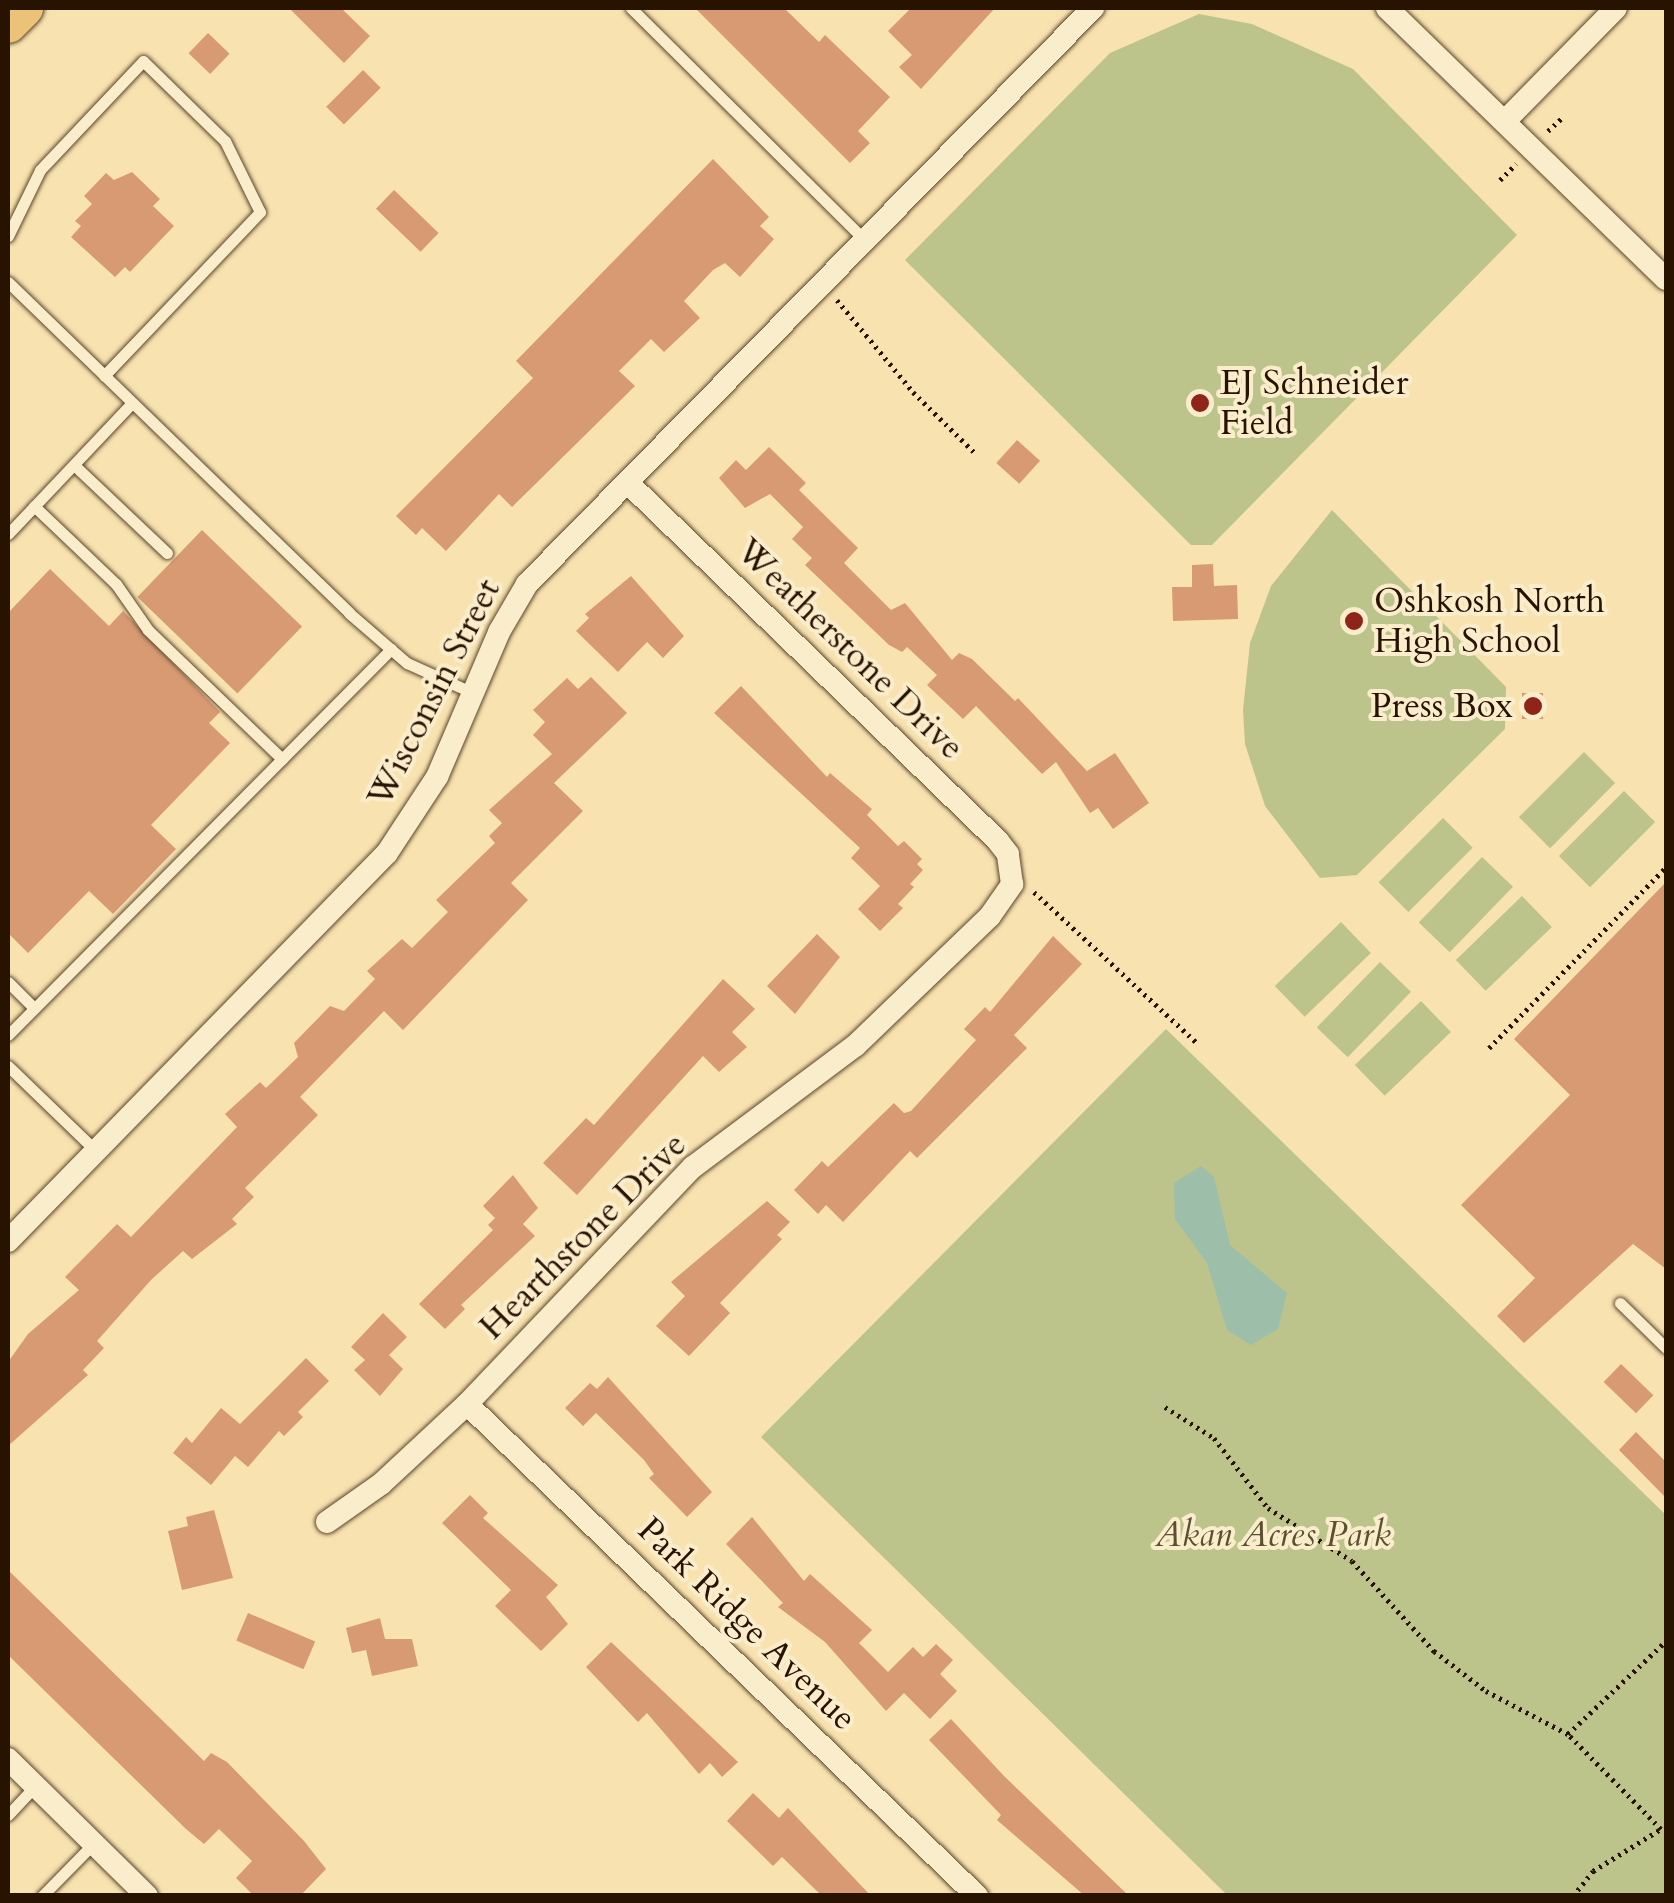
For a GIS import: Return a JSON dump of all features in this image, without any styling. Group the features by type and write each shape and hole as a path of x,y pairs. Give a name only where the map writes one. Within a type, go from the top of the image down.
{"main road":[{"path":"8,24 24,8"}],"street":[{"name":"Wisconsin Street","path":"8,1242 387,853 437,777 527,584 1093,8"},
{"path":"1388,8 1666,279"},
{"path":"1504,121 1616,8"},
{"name":"Weatherstone Drive","path":"627,482 998,841 1012,879"},
{"name":"Hearthstone Drive","path":"327,1522 382,1484 468,1404 666,1192 855,1046 990,916 1012,879"},
{"name":"Park Ridge Avenue","path":"468,1404 977,1896"},
{"path":"8,1759 147,1896"}],"lane":[{"path":"631,8 864,240"},
{"path":"8,236 40,170 143,62 225,141 260,212 104,376"},
{"path":"8,282 391,649 473,693"},
{"path":"8,534 132,403"},
{"path":"74,465 167,554"},
{"path":"34,506 116,584 148,630 282,758"},
{"path":"8,1035 391,649"},
{"path":"8,982 34,1008"},
{"path":"8,1066 96,1151"},
{"path":"1620,1302 1666,1348"},
{"path":"8,1814 36,1786"},
{"path":"42,1896 94,1843"}],"path":[{"path":"823,282 912,392 976,453"},
{"path":"1489,1048 1666,867"},
{"path":"1012,879 1054,906 1196,1042"},
{"path":"1165,1407 1214,1438 1268,1508 1352,1561 1434,1651 1486,1691 1568,1734 1661,1829 1593,1871 1573,1896"},
{"path":"1568,1734 1666,1641"}],"green space":[{"name":"EJ Schneider Field","path":"1199,14 1252,24 1353,69 1517,235 1212,545 1191,545 905,260 1110,53"},
{"path":"1332,510 1506,687 1505,729 1357,875 1320,878 1265,806 1245,744 1243,710 1250,643 1271,586"},
{"path":"1584,752 1615,783 1550,848 1519,817"},
{"path":"1624,791 1655,822 1590,887 1559,856"},
{"path":"1443,818 1473,848 1408,912 1379,882"},
{"path":"1482,857 1513,887 1450,952 1419,922"},
{"path":"1522,896 1552,927 1486,991 1456,960"},
{"path":"1341,922 1371,953 1305,1017 1275,986"},
{"path":"1380,962 1411,992 1348,1057 1317,1027"},
{"path":"1421,1001 1451,1032 1385,1096 1355,1065"},
{"name":"Akan Acres Park","path":"1166,1029 1666,1515 1666,1895 1227,1895 761,1437"}],"shaded area":[{"path":"1201,1166 1214,1177 1230,1245 1287,1293 1278,1329 1251,1345 1227,1330 1207,1263 1175,1219 1174,1183"}],"building":[{"path":"289,8 341,8 370,36 344,63"},
{"path":"695,8 784,8 819,42 825,35 890,97 858,131 870,143 850,163"},
{"path":"911,8 995,8 921,89 899,67 912,55 888,31"},
{"path":"208,33 230,54 210,74 189,53"},
{"path":"363,70 381,88 344,124 326,107"},
{"path":"713,159 769,217 760,226 774,239 740,277 725,263 713,270 684,301 700,318 664,352 651,339 619,371 635,386 512,507 499,494 446,551 422,528 416,535 396,516 533,378 516,361"},
{"path":"132,172 160,199 153,206 174,226 130,272 125,267 115,277 71,237 81,226 75,221 92,204 84,196 106,173 114,180"},
{"path":"394,190 439,233 421,252 376,209"},
{"path":"1017,440 1040,461 1019,484 996,463"},
{"path":"769,447 806,483 799,490 858,548 844,563 891,610 905,603 952,660 959,653 972,659 1015,701 1018,698 1087,771 1115,753 1149,803 1113,829 1098,808 1090,813 1056,762 1042,774 976,706 963,719 927,685 937,675 907,647 902,652 889,645 805,565 812,558 792,539 803,527 770,494 745,508 719,478 736,460 746,470"},
{"path":"202,530 302,627 237,693 137,597"},
{"path":"1213,564 1214,586 1237,585 1238,619 1173,621 1172,587 1192,587 1192,565"},
{"path":"50,569 109,626 123,611 220,712 209,723 230,743 151,825 176,849 113,914 89,891 28,953 8,933 8,613"},
{"path":"631,576 684,636 663,658 647,642 618,672 576,631 589,618 585,614"},
{"path":"591,677 627,713 554,783 583,811 511,883 528,900 403,1030 384,1011 300,1097 318,1115 245,1188 254,1197 232,1219 237,1224 192,1259 183,1251 151,1280 97,1341 104,1348 83,1370 88,1375 8,1446 8,1362 28,1334 79,1290 65,1277 117,1224 131,1237 237,1127 225,1114 260,1082 266,1088 298,1057 294,1043 330,1006 344,1011 375,979 367,971 402,939 412,948 448,912 436,900 495,843 489,836 502,823 489,810 552,754 533,735 545,722 533,710 567,678 578,689"},
{"path":"741,686 827,777 830,773 872,809 867,815 898,846 904,841 922,859 917,864 923,870 910,884 914,887 898,904 903,908 880,931 858,909 880,886 851,858 860,848 714,713"},
{"name":"Press Box","path":"1522,693 1543,693 1543,719 1522,719"},
{"path":"1666,882 1666,1269 1633,1244 1524,1343 1497,1316 1535,1278 1461,1205 1570,1095 1514,1039"},
{"path":"817,934 840,957 795,1014 767,986"},
{"path":"1053,936 1082,964 1014,1035 1027,1048 917,1158 910,1151 843,1222 826,1205 818,1214 794,1190 822,1161 828,1167 894,1103 904,1113 911,1111 976,1040 964,1029 985,1007 990,1012"},
{"path":"723,979 755,1009 732,1032 747,1047 719,1072 703,1056 577,1195 543,1163 586,1118 594,1125"},
{"path":"513,1175 538,1208 523,1224 535,1236 461,1305 465,1309 445,1329 419,1304 493,1230 488,1225 495,1218 483,1206"},
{"path":"767,1201 790,1222 777,1235 782,1239 720,1303 730,1313 689,1356 656,1326 685,1296 671,1282"},
{"path":"383,1313 407,1337 389,1355 403,1369 380,1396 354,1370 365,1360 351,1347"},
{"path":"306,1358 329,1381 298,1412 303,1417 284,1436 279,1431 248,1467 235,1456 211,1485 173,1453 186,1437 192,1443 221,1408 240,1424"},
{"path":"1621,1364 1653,1395 1636,1413 1604,1382"},
{"path":"608,1377 712,1492 687,1517 649,1478 654,1474 644,1460 596,1413 583,1426 565,1408 590,1383 597,1389"},
{"path":"1636,1432 1666,1462 1666,1498 1619,1450"},
{"path":"470,1495 488,1513 483,1518 558,1585 546,1597 568,1624 541,1651 495,1606 511,1590 442,1523"},
{"path":"214,1510 233,1578 182,1590 168,1531 188,1526 186,1517"},
{"path":"752,1517 804,1581 810,1574 872,1630 859,1643 888,1672 913,1647 923,1657 936,1644 953,1660 940,1674 957,1691 930,1719 904,1693 886,1711 825,1642 778,1607 783,1603 726,1544"},
{"path":"8,1570 204,1761 211,1753 227,1762 304,1841 326,1869 300,1896 254,1896 236,1878 252,1861 219,1829 204,1844 186,1829 8,1655"},
{"path":"248,1613 315,1642 303,1669 236,1641"},
{"path":"380,1618 385,1639 412,1639 418,1666 372,1676 366,1650 352,1653 346,1628"},
{"path":"611,1642 738,1762 722,1777 710,1763 699,1774 647,1713 638,1722 586,1667"},
{"path":"951,1719 1004,1776 1129,1896 1085,1896 997,1820 1001,1815 929,1740"},
{"path":"753,1793 779,1818 788,1808 871,1896 822,1896 782,1857 773,1866 727,1821"}],"place":[{"name":"EJ Schneider Field","path":"1200,403"},
{"name":"Oshkosh North High School","path":"1354,621"},
{"name":"Press Box","path":"1533,706"}]}
